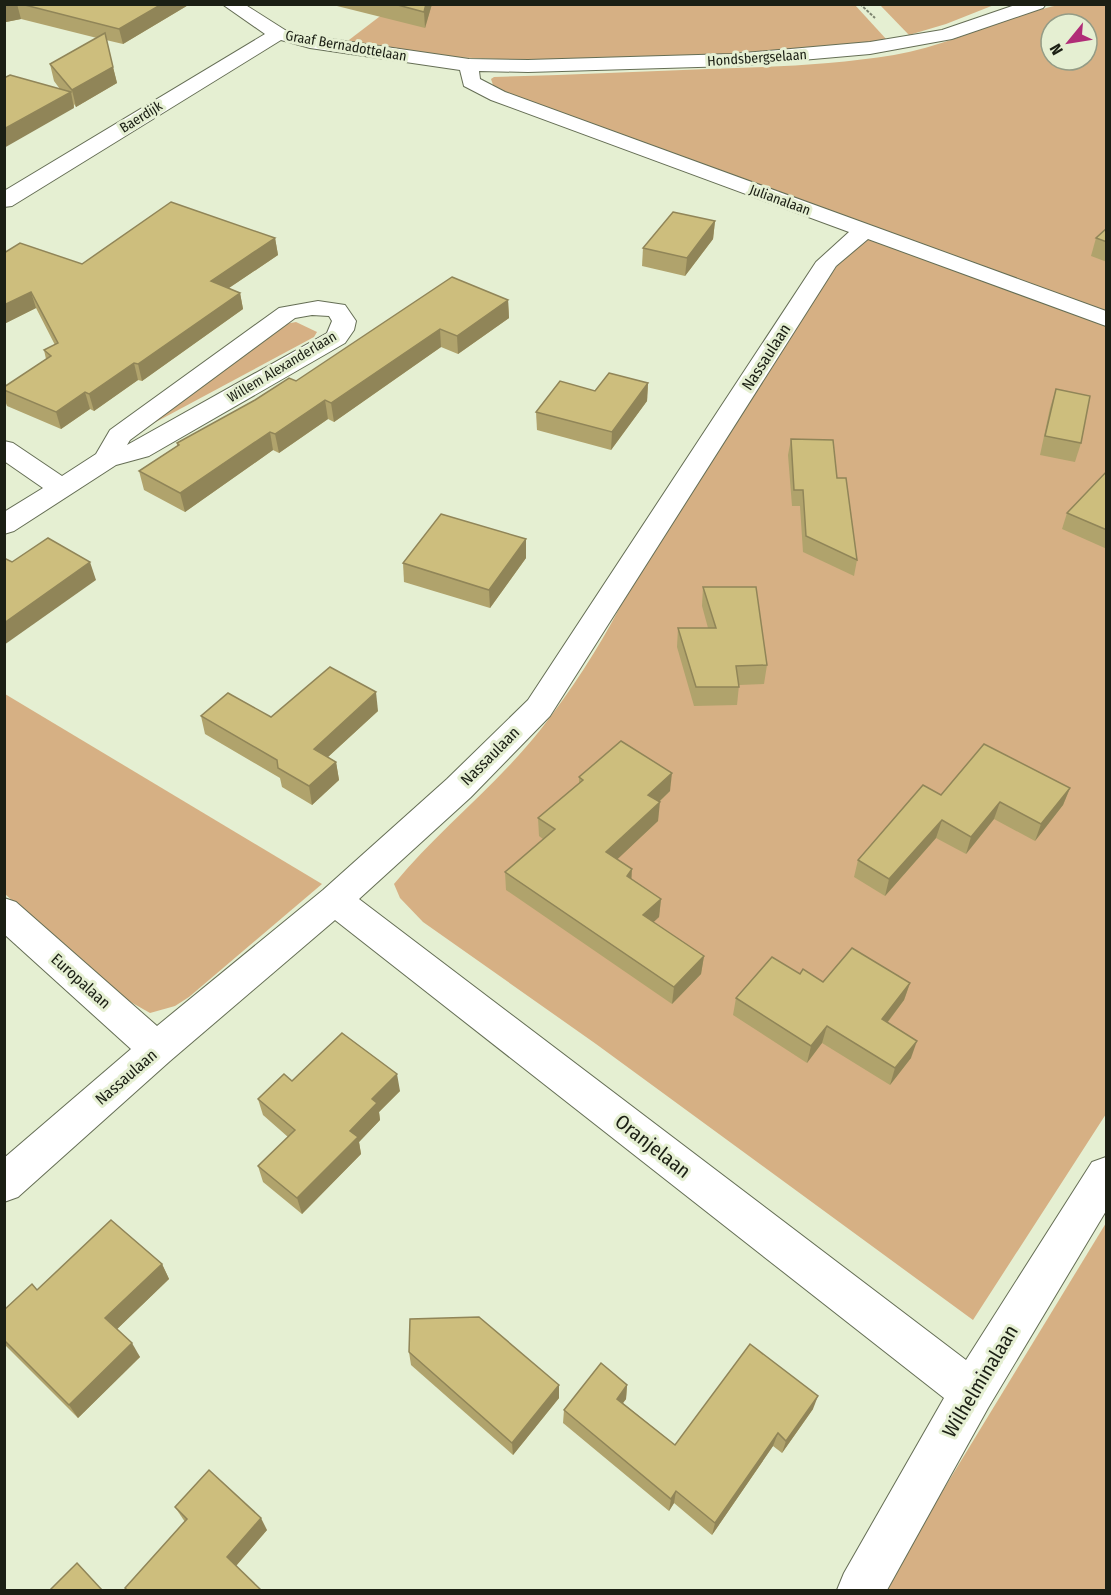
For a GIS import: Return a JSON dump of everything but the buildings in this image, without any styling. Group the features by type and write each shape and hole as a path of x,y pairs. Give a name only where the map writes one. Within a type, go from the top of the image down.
{"street":[{"name":"Graaf Bernadottelaan","path":"231,4 278,34 360,51 469,64"},
{"name":"Hondsbergselaan","path":"469,64 639,64 825,53 901,44 945,35 1037,4"},
{"name":"Baerdijk","path":"4,201 278,34"},
{"name":"Julianalaan","path":"469,64 471,82 482,89 1107,320"},
{"name":"Nassaulaan","path":"4,1184 157,1049 335,900 459,788 539,708 827,262 864,231"},
{"name":"Willem Alexanderlaan","path":"4,525 107,459 140,450 336,338 342,330 344,321 337,310 320,307 303,308 287,314 119,436 107,459"},
{"path":"4,449 62,488"},
{"name":"Oranjelaan","path":"335,900 972,1392"},
{"name":"Europalaan","path":"4,912 157,1049"},
{"name":"Wilhelminalaan","path":"861,1590 972,1392 1107,1175"}],"shaded area":[{"path":"396,4 855,5 887,40 827,48 734,55 549,61 448,57 345,43"},
{"path":"1064,4 1106,5 1106,315 501,92 493,85 491,79 494,77 778,66 871,58 894,55 937,44 1021,15"},
{"path":"880,5 994,5 946,24 909,35"},
{"path":"860,232 1106,324 1106,1114 973,1320 596,1044 423,922 400,898 394,884 430,844 524,749 563,700 759,381"},
{"path":"296,322 317,332 314,337 139,431 285,324"},
{"path":"5,694 322,884 189,997 175,1006 150,1013 113,992 5,894"},
{"path":"1106,1223 1106,1590 885,1590 884,1587"}]}
